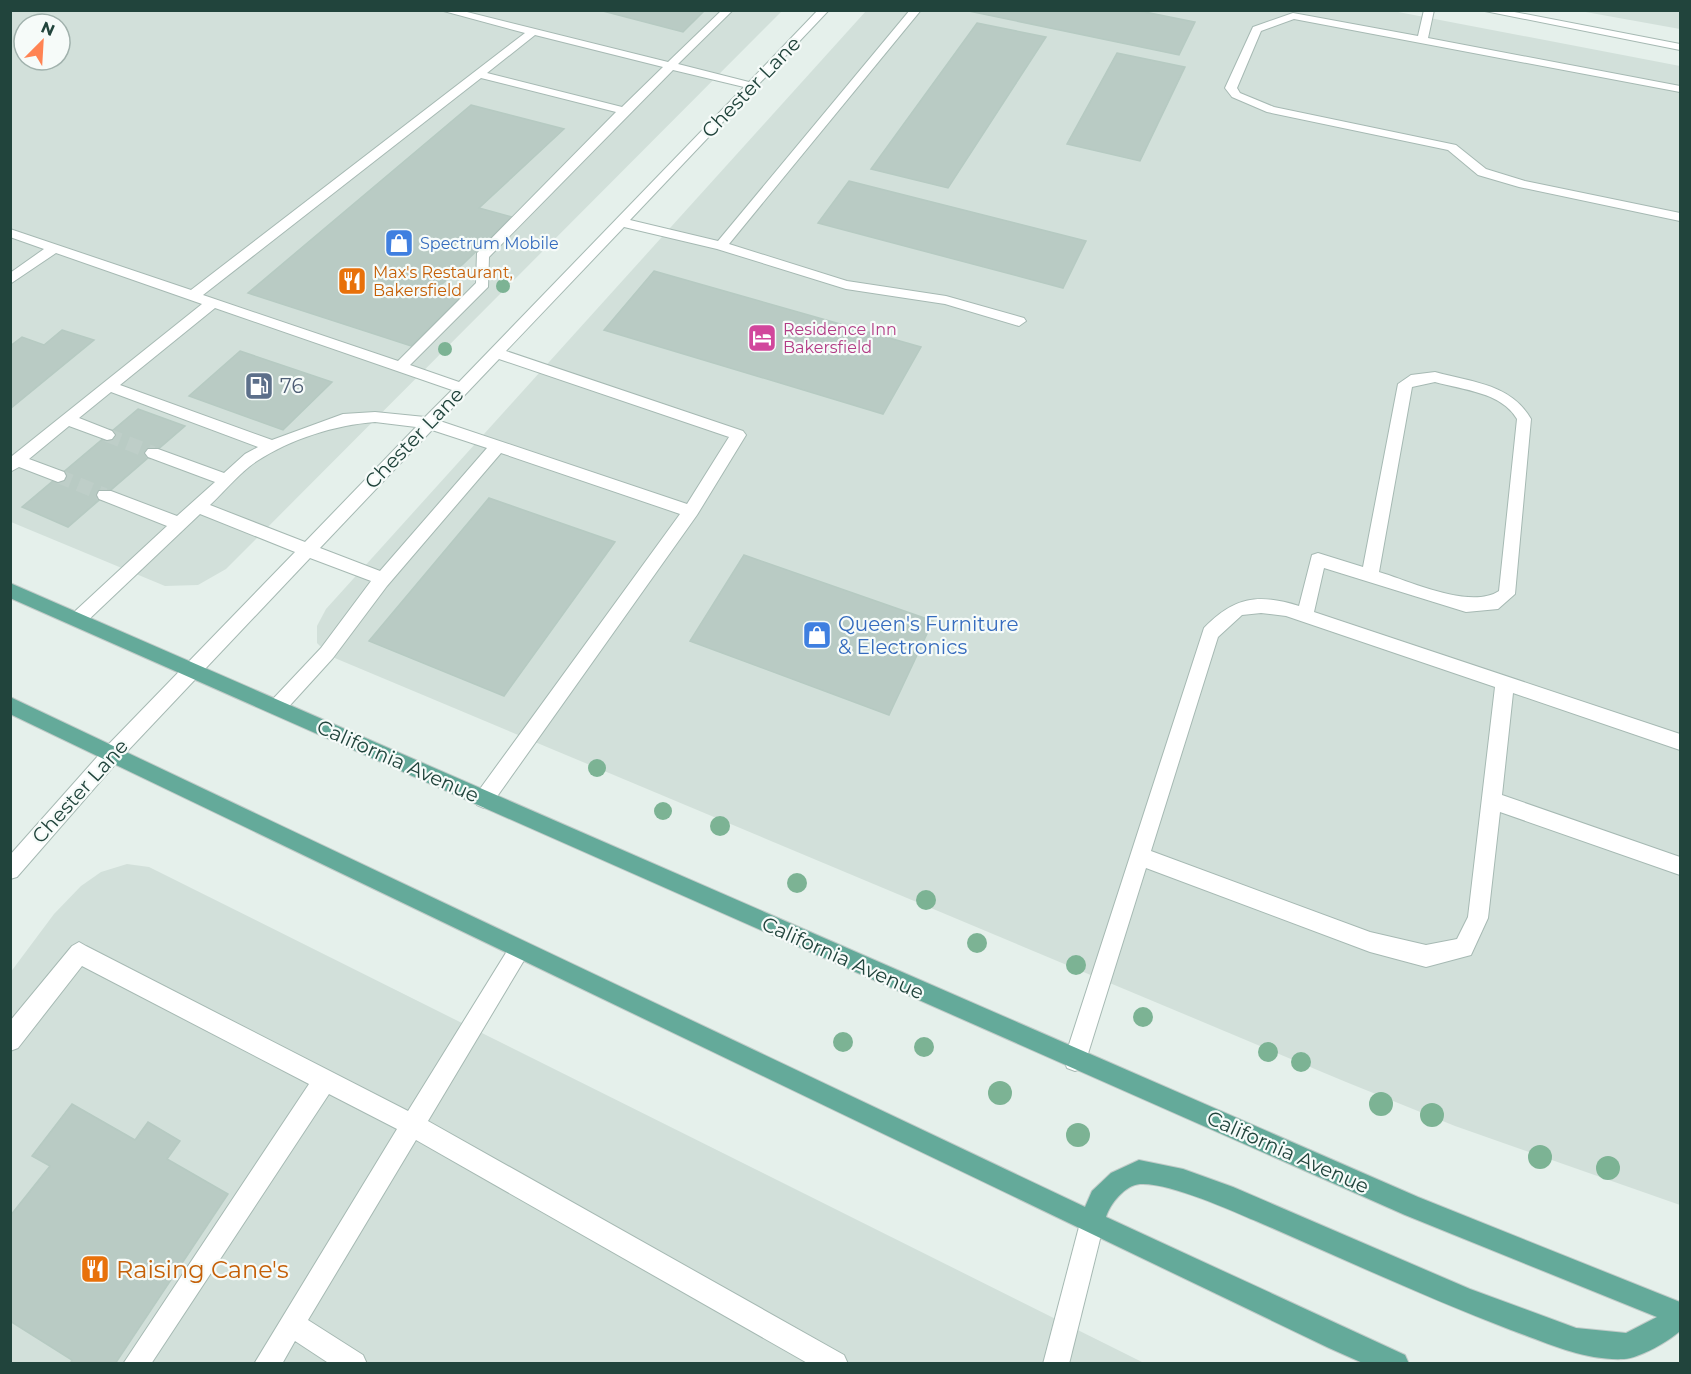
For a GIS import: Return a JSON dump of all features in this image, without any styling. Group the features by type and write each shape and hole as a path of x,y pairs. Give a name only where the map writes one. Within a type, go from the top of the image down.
{"main road":[{"name":"California Avenue","path":"10,590 1413,1207 1680,1314"},
{"path":"10,705 1092,1223 1396,1364"},
{"path":"1092,1223 1100,1199 1119,1181 1139,1172 1182,1181 1233,1198 1468,1301 1576,1341 1626,1346 1661,1331 1680,1314"}],"street":[{"path":"445,10 752,86"},
{"path":"400,367 483,284 482,256 624,111 728,10"},
{"name":"Chester Lane","path":"10,870 112,754 824,10"},
{"path":"721,246 916,10"},
{"path":"1422,40 1429,10"},
{"path":"1485,10 1680,47"},
{"path":"1551,23 1556,10"},
{"path":"1680,89 1293,16 1257,29 1231,88 1236,95 1271,110 1452,147 1482,172 1523,184 1680,217"},
{"path":"193,296 533,32"},
{"path":"478,74 624,111"},
{"path":"621,222 721,246 846,285 946,300 1019,321"},
{"path":"10,233 462,388"},
{"path":"10,279 54,248"},
{"path":"14,463 212,303"},
{"path":"484,799 691,512 738,435 496,353"},
{"path":"1305,615 1318,560 1466,605 1492,604 1507,594 1524,419 1517,407 1501,395 1435,377 1416,379 1405,384 1370,575"},
{"path":"109,386 272,446"},
{"path":"78,619 250,458 272,446 343,419 375,417 429,423 691,512"},
{"path":"68,420 107,435"},
{"path":"277,707 327,653 383,579 498,446"},
{"path":"153,453 226,480"},
{"path":"14,463 58,476"},
{"path":"105,495 180,524"},
{"path":"198,507 383,579"},
{"path":"1075,1060 1210,633 1228,612 1256,604 1305,615 1680,742"},
{"path":"1140,856 1370,942 1426,956 1464,948 1478,918 1504,683"},
{"path":"1491,800 1680,866"},
{"path":"267,1364 519,950"},
{"path":"10,1040 79,953 412,1125 836,1364"},
{"path":"136,1364 325,1080"},
{"path":"1056,1364 1092,1223"},
{"path":"291,1324 354,1364"}],"shaded area":[{"path":"10,11 782,11 226,569 198,585 165,586 11,522"},
{"path":"866,11 1393,11 1680,66 1680,1205 1455,1126 1346,1082 330,656 317,643 317,626 326,609"},
{"path":"1580,11 1680,11 1680,29"},
{"path":"127,864 149,867 1144,1363 11,1363 10,973 54,914 81,886 101,872"}],"building":[{"path":"599,10 705,10 683,32"},
{"path":"964,10 1135,10 1195,22 1179,55"},
{"path":"977,23 1046,37 948,188 871,169"},
{"path":"1117,53 1185,67 1140,161 1067,144"},
{"path":"471,105 564,129 479,208 512,217 439,287 463,295 411,346 248,293"},
{"path":"849,181 1086,241 1063,288 818,223"},
{"name":"Residence Inn Bakersfield","path":"654,271 921,347 883,414 604,330"},
{"path":"62,330 94,340 10,409 10,346 22,337 44,345"},
{"path":"240,351 332,382 283,430 189,396"},
{"path":"138,409 185,426 68,527 22,507"},
{"path":"489,498 615,542 504,696 369,641"},
{"path":"744,555 933,621 889,715 690,641"},
{"name":"Raising Cane's","path":"72,1104 135,1140 148,1122 180,1141 167,1159 228,1194 115,1364 70,1364 72,1360 10,1321 10,1216 50,1166 32,1156"}],"tunnel":[{"path":"107,435 153,453"},
{"path":"58,476 105,495"}],"place":[{"name":"Spectrum Mobile","path":"399,243"},
{"name":"Max's Restaurant, Bakersfield","path":"352,281"},
{"name":"Residence Inn Bakersfield","path":"762,338"},
{"name":"76","path":"259,386"},
{"name":"Queen's Furniture & Electronics","path":"817,635"},
{"name":"Raising Cane's","path":"95,1269"}]}
